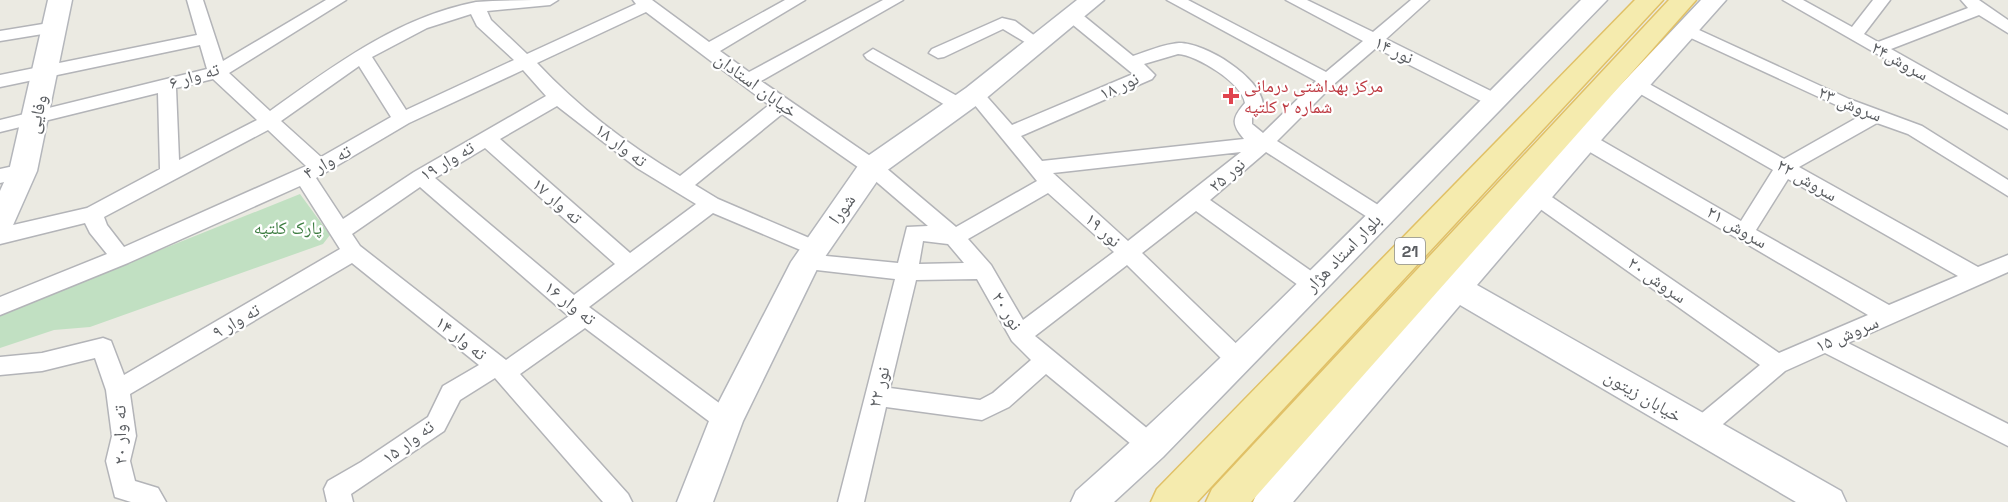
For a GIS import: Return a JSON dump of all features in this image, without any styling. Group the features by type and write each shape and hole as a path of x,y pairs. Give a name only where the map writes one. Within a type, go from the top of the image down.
{"main road":[{"name":"وفایی","path":"0,224 12,174 36,119 60,0"},
{"name":"بلوار استاد هژار","path":"1089,502 1151,446 1238,360 1379,215 1595,0"},
{"path":"1271,502 1585,140 1666,53 1674,8 1714,0"},
{"name":"شورا","path":"695,502 726,421 810,255 873,166 967,100 1083,8"},
{"name":"21","path":"1171,502 1674,8"},
{"name":"21","path":"1226,502 1674,8"},
{"name":"خیابان زیتون","path":"1458,289 1828,502"}],"street":[{"path":"195,0 217,72"},
{"name":"ته وار ۶","path":"0,126 36,119 217,72 338,0"},
{"path":"0,236 93,214 270,121 306,93 424,21 488,4 550,0"},
{"path":"708,50 797,0"},
{"path":"749,80 895,0"},
{"path":"1174,0 1328,80"},
{"name":"نور ۱۴","path":"1294,0 1494,100"},
{"name":"نور ۲۵","path":"1020,334 1129,254 1196,201 1264,143 1328,80 1376,41 1420,0"},
{"name":"سروش۲۴","path":"1791,0 2008,123"},
{"path":"1854,36 1882,0"},
{"name":"خیابان استادان","path":"644,2 782,105 873,166"},
{"name":"ته وار ۴","path":"0,306 121,257 312,171 402,119 526,62 644,2"},
{"name":"ته وار ۱۸","path":"488,4 483,22 526,62 558,97 644,163 711,204 810,255 908,272 983,271"},
{"path":"1878,48 1974,5 2008,28"},
{"name":"نور ۱۸","path":"1008,134 1146,75 1132,63 1083,8"},
{"name":"سروش ۲۳","path":"1674,8 1842,103 1915,130 2008,189"},
{"path":"938,53 1002,23 1010,25 1038,45"},
{"path":"0,36 55,27"},
{"path":"0,81 206,38"},
{"path":"1132,63 1181,48 1204,58 1248,88 1254,104 1243,117 1243,125 1264,143 1379,215"},
{"path":"873,55 967,100"},
{"path":"363,57 402,119"},
{"name":"ته وار ۱۴","path":"217,72 270,121 312,171 339,232 353,252 501,369 619,502"},
{"name":"سروش ۲۲","path":"1636,84 1976,276"},
{"path":"166,85 169,167 173,171"},
{"name":"ته وار ۱۹","path":"339,232 421,177 558,97"},
{"name":"نور ۱۹","path":"967,100 1008,134 1044,175 1238,360"},
{"path":"681,186 782,105"},
{"path":"1745,231 1785,167 1875,116"},
{"name":"ته وار ۱۷","path":"486,138 628,264"},
{"name":"سروش ۲۱","path":"1585,140 1889,316"},
{"path":"954,237 1044,175 1264,143"},
{"name":"نور ۲۰","path":"873,166 954,237 983,271 1020,334 1046,360 1151,446"},
{"name":"ته وار ۱۶","path":"421,177 579,311 726,421"},
{"name":"سروش ۲۰","path":"1536,196 1777,364"},
{"path":"1196,201 1313,284"},
{"name":"ته وار ۱۵","path":"339,496 436,424 451,393 501,369 579,311 628,264 711,204"},
{"path":"93,214 98,228 121,257"},
{"name":"نور ۲۲","path":"851,502 908,272 914,232 954,237"},
{"name":"ته وار ۹","path":"118,390 353,252"},
{"name":"سروش ۱۵","path":"1700,429 1777,364 2008,263"},
{"path":"1827,343 2008,436"},
{"name":"ته وار ۲۰","path":"0,366 42,362 103,347 118,390 124,436 118,461 124,489 146,500"},
{"path":"877,396 982,410 1001,400 1046,360"}],"green space":[{"name":"پارک کلتپه","path":"300,194 330,235 323,244 90,327 54,330 0,348 0,314"}],"place":[{"name":"مرکز بهداشتی درمانی شماره ۲ کلتپه","path":"1231,96"}]}
